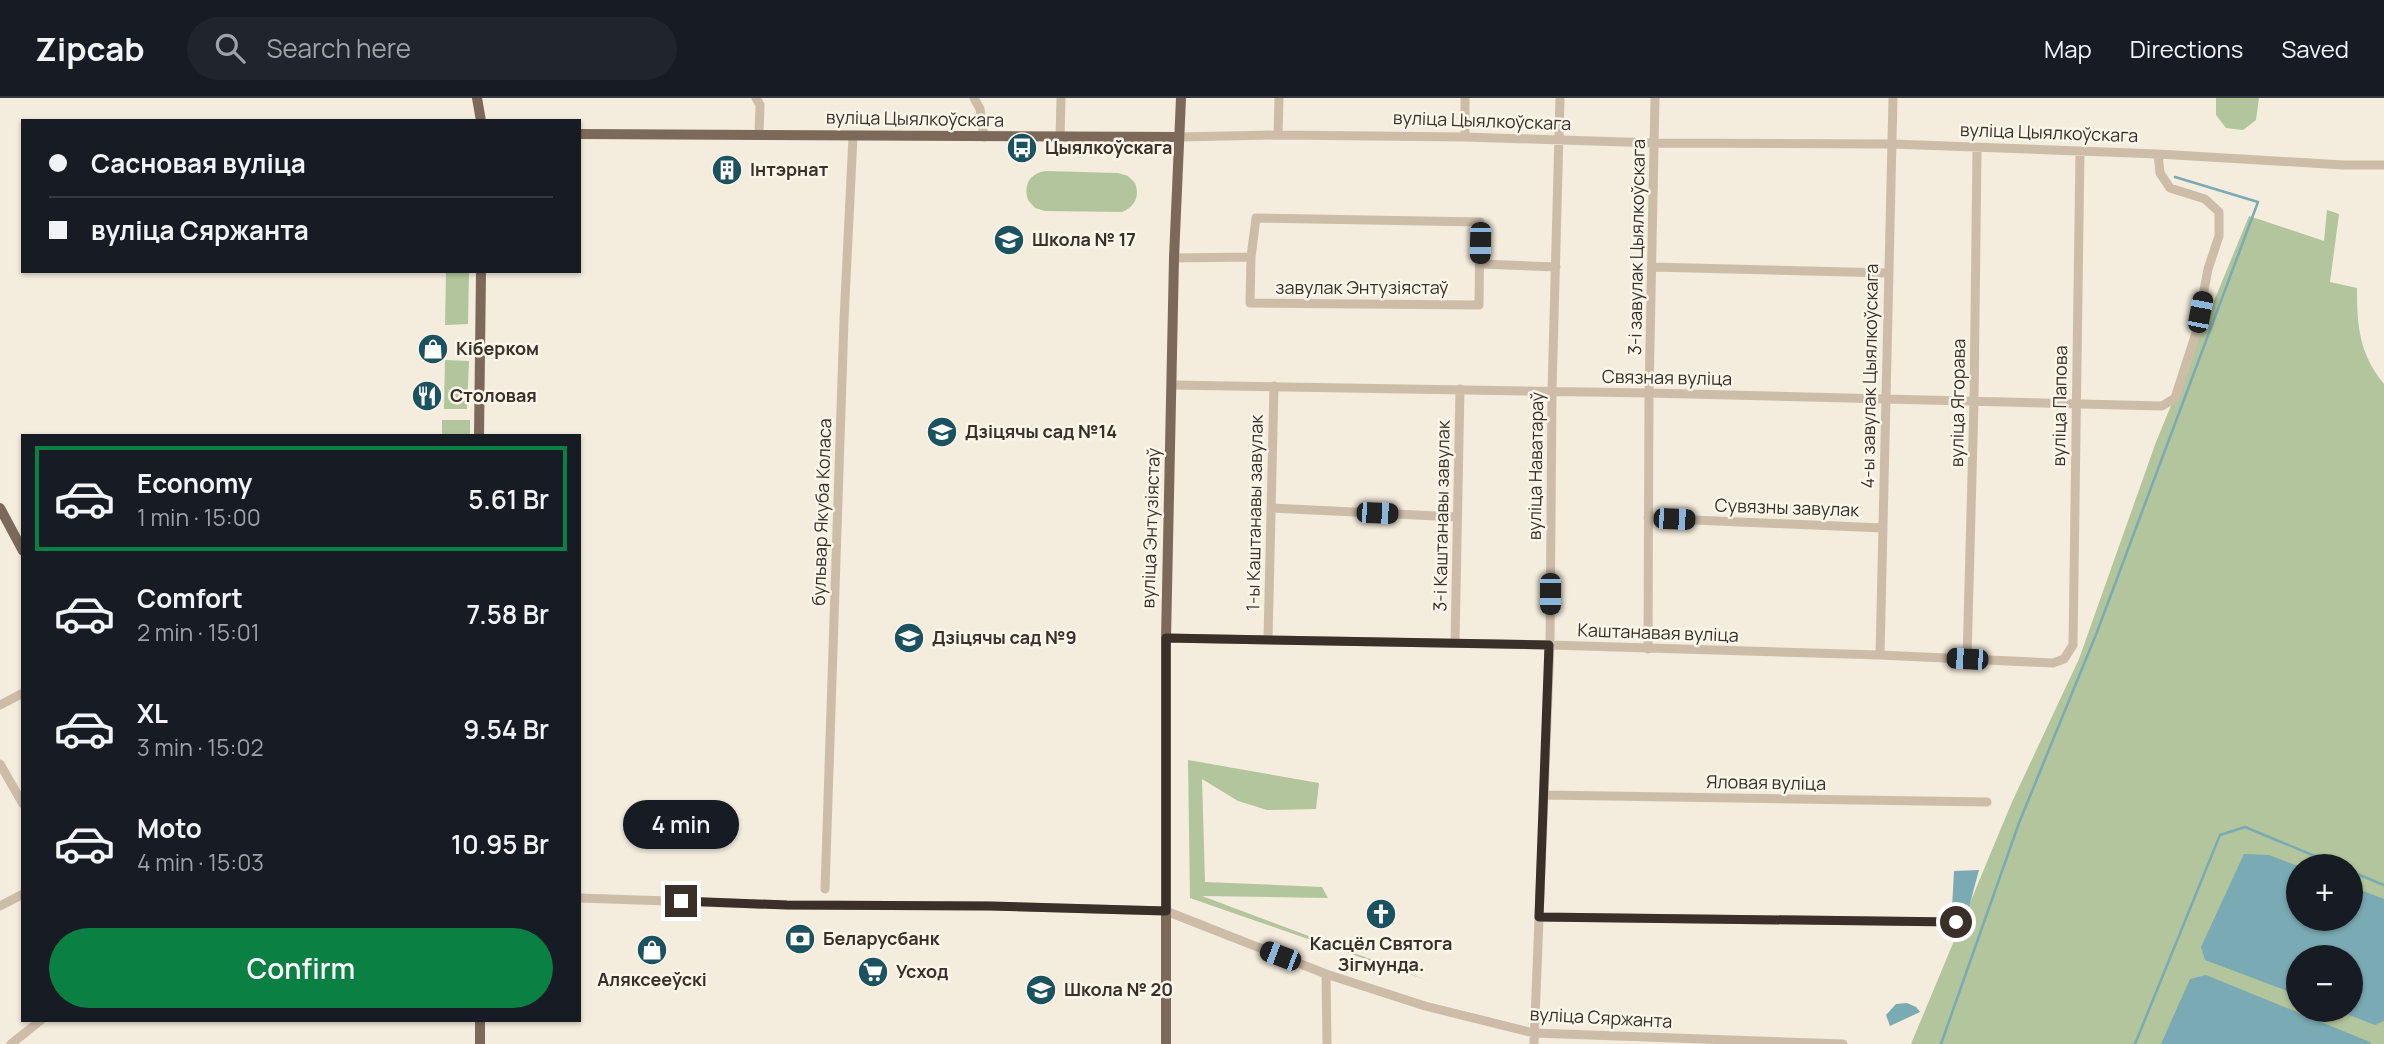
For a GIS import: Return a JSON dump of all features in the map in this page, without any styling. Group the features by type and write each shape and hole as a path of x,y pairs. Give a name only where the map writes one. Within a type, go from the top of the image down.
{"main road":[{"path":"477,98 481,119"},
{"name":"вуліца Энтузіястаў","path":"1166,1044 1166,638 1174,258 1181,98"},
{"name":"вуліца Цыялкоўскага","path":"581,134 1179,137"},
{"path":"479,434 481,273"},
{"path":"0,508 21,547"},
{"path":"480,1022 480,1044"}],"street":[{"path":"756,98 760,105 760,134"},
{"path":"974,98 980,109 984,137"},
{"path":"1060,138 1061,98"},
{"path":"1278,135 1279,98"},
{"path":"1465,98 1465,137"},
{"name":"вуліца Наватараў","path":"1534,1044 1545,795 1560,98"},
{"name":"3-і завулак Цыялкоўскага","path":"1648,649 1649,393 1655,98"},
{"name":"4-ы завулак Цыялкоўскага","path":"1880,655 1893,98"},
{"name":"бульвар Якуба Коласа","path":"825,890 844,320 853,136"},
{"name":"вуліца Цыялкоўскага","path":"1179,137 1465,137 1655,143 1893,145 2384,165"},
{"name":"вуліца Ягорава","path":"1967,659 1977,149"},
{"name":"вуліца Папова","path":"2064,659 2073,645 2080,151"},
{"name":"Связная вуліца","path":"1172,385 1886,398 2162,406 2175,398 2196,333 2208,269 2219,236 2219,212 2205,199 2170,188 2160,173 2158,154"},
{"name":"завулак Энтузіястаў","path":"1256,218 1480,222 1479,305 1251,303 1251,257 1256,218"},
{"path":"1174,258 1251,257"},
{"path":"1480,264 1556,267"},
{"path":"1652,267 1888,272"},
{"name":"1-ы Каштанавы завулак","path":"1268,640 1274,386"},
{"name":"3-і Каштанавы завулак","path":"1455,643 1460,389"},
{"path":"1271,508 1457,517"},
{"name":"Сувязны завулак","path":"1648,518 1882,528"},
{"name":"Каштанавая вуліца","path":"1166,638 1549,645 2053,663 2064,659"},
{"path":"0,705 21,694"},
{"path":"0,764 21,801"},
{"name":"Яловая вуліца","path":"1545,795 1987,802"},
{"path":"0,906 21,895"},
{"name":"вуліца Сяржанта","path":"581,898 787,905 990,906 1166,911 1326,974 1425,1006 1534,1033 1843,1044"},
{"path":"1539,917 1956,922"},
{"path":"1326,974 1328,1044"},
{"path":"11,1044 38,1022"}],"green space":[{"path":"2216,98 2259,98 2256,120 2243,130 2226,128 2216,115"},
{"path":"1046,171 1118,173 1128,176 1135,183 1137,197 1130,207 1122,212 1045,211 1035,208 1028,200 1026,189 1032,177"},
{"path":"2327,210 2339,214 2330,282 2357,288 2364,350 2384,384 2384,1044 1911,1044 2012,802 2079,659 2156,442 2249,216 2324,241"},
{"path":"446,273 469,273 468,324 445,325"},
{"path":"445,360 469,361 467,409 444,409"},
{"path":"442,420 470,420 470,434 442,434"},
{"path":"1188,760 1319,783 1316,809 1267,810 1238,801 1202,779 1205,882 1322,887 1328,898 1202,896 1429,981 1190,898"}],"water":[{"path":"2244,854 2269,855 2286,861 2286,931 2363,931 2363,891 2384,899 2384,1021 2375,1025 2363,1020 2363,945 2286,945 2286,990 2205,960 2201,947"},
{"path":"1979,870 1969,907 1952,908 1954,871"},
{"path":"2206,975 2286,1008 2286,1022 2321,1022 2371,1044 2161,1044 2190,979"},
{"path":"1907,1003 1920,1012 1890,1026 1886,1015 1896,1004"}],"waterway":[{"path":"1941,1044 2019,823 2097,632 2258,202 2175,177"},
{"path":"2135,1044 2220,835 2245,827 2310,854"},
{"path":"2363,876 2384,885"}],"place":[{"name":"Цыялкоўскага","path":"1022,148"},
{"name":"Інтэрнат","path":"727,170"},
{"name":"Школа № 17","path":"1009,240"},
{"name":"Кіберком","path":"433,349"},
{"name":"Столовая","path":"427,396"},
{"name":"Дзіцячы сад №14","path":"942,432"},
{"name":"Дзіцячы сад №9","path":"909,638"},
{"name":"Касцёл Святога Зігмунда.","path":"1381,914"},
{"name":"Беларусбанк","path":"800,939"},
{"name":"Аляксееўскі","path":"652,950"},
{"name":"Усход","path":"873,972"},
{"name":"Школа № 20","path":"1041,990"}],"route":[{"path":"681,901 1166,911 1166,638 1549,645 1539,917 1956,922"}]}
